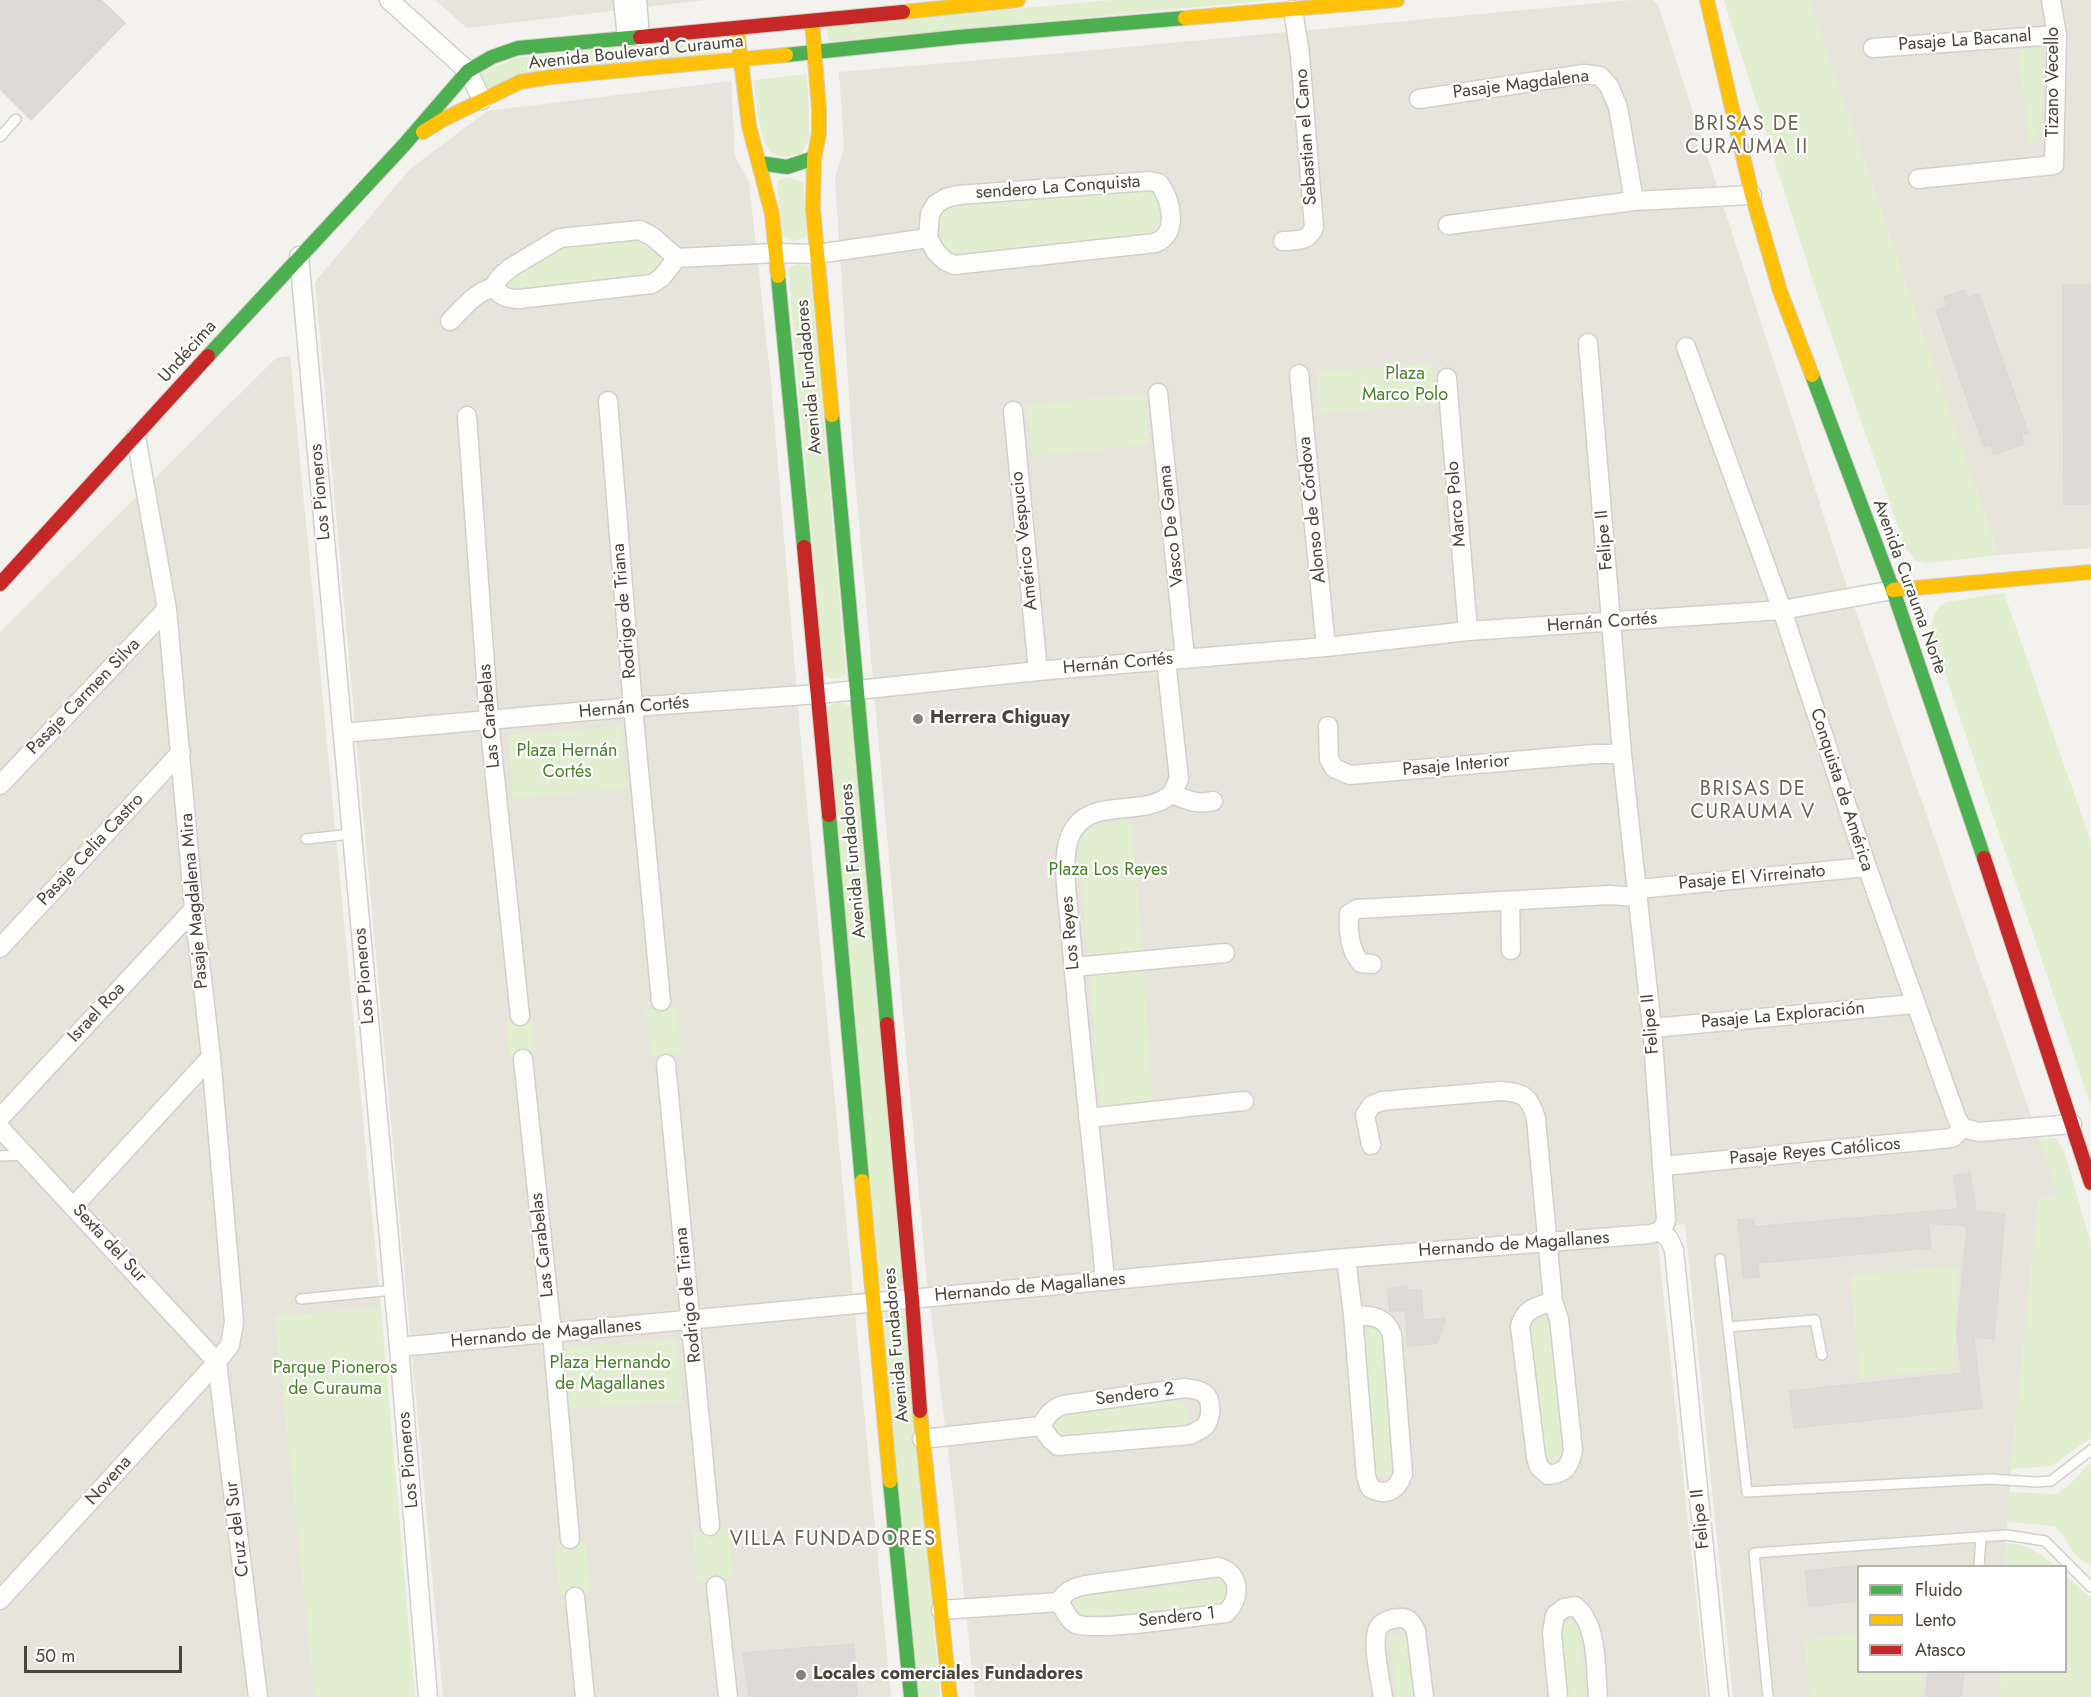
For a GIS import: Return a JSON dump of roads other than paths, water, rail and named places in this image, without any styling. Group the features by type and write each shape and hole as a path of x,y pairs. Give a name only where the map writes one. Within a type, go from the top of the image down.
{"street":[{"path":"389,0 468,71 482,100"},
{"path":"623,0 634,37"},
{"path":"634,37 637,0"},
{"name":"Avenida Boulevard Curauma","path":"404,145 468,71 491,56 518,48 737,29 1018,0"},
{"name":"Avenida Boulevard Curauma","path":"404,145 444,119 520,82 551,77 815,53 959,37 1397,0"},
{"name":"Avenida Curauma Norte","path":"1707,0 1752,195 1780,291 1893,590 1944,736 2091,1183"},
{"name":"Tizano Vecello","path":"1918,179 2054,165 2057,35 2051,0"},
{"name":"Sebastian el Cano","path":"1283,241 1306,239 1314,227 1300,55 1293,10"},
{"name":"Avenida Fundadores","path":"812,21 819,109 819,134 814,158 813,209 912,1299 922,1439 950,1697"},
{"name":"Avenida Fundadores","path":"737,29 749,126 772,214 819,694 873,1303 911,1697"},
{"name":"Pasaje La Bacanal","path":"1873,48 2057,35"},
{"name":"Pasaje Magdalena","path":"1419,99 1584,74 1600,76 1609,87 1618,106 1634,201"},
{"name":"Undécima","path":"0,584 299,256 404,145"},
{"path":"760,164 784,168 804,164 814,158"},
{"name":"sendero La Conquista","path":"1149,181 1159,183 1170,204 1169,230 1164,240 1155,243 954,265 945,261 936,252 928,238 930,213 936,204 958,195 1149,181"},
{"path":"1448,225 1634,201 1752,195"},
{"path":"450,321 471,299 493,287 510,268 560,238 640,230 653,237 677,258 817,254 928,238"},
{"name":"Los Pioneros","path":"299,256 394,1290 428,1697"},
{"path":"493,287 500,295 509,299 641,287 652,284 662,277 677,258"},
{"name":"Felipe II","path":"1588,343 1622,754 1652,1028 1666,1219 1660,1231 1669,1239 1674,1250 1719,1697"},
{"name":"Conquista de América","path":"1686,347 1782,610 1914,1004 1957,1119 1963,1128"},
{"name":"Alonso de Córdova","path":"1299,374 1326,646"},
{"name":"Marco Polo","path":"1447,378 1468,631"},
{"name":"Vasco De Gama","path":"1158,393 1185,658"},
{"name":"Rodrigo de Triana","path":"608,400 633,707 661,1001"},
{"name":"Américo Vespucio","path":"1013,411 1038,670"},
{"name":"Las Carabelas","path":"467,416 489,720 520,1016"},
{"name":"Pasaje Magdalena Mira","path":"136,437 167,609 194,909 211,1057 234,1322 230,1345 217,1362"},
{"path":"1893,590 2091,572"},
{"name":"Hernán Cortés","path":"343,733 633,707 819,694 1038,670 1326,646 1468,631 1782,610 1893,590"},
{"name":"Pasaje Carmen Silva","path":"0,784 167,609"},
{"path":"1166,660 1179,779 1172,794 1202,804 1213,801"},
{"name":"Pasaje Interior","path":"1328,726 1329,759 1334,768 1350,775 1582,755 1622,754"},
{"name":"Pasaje Celia Castro","path":"0,948 181,752"},
{"name":"Los Reyes","path":"1105,1281 1073,967 1065,864 1070,836 1084,818 1108,809 1156,804 1172,794"},
{"name":"Pasaje El Virreinato","path":"1638,893 1867,867"},
{"path":"1372,964 1361,963 1355,957 1350,942 1349,914 1357,909 1638,893"},
{"path":"1510,901 1510,950"},
{"name":"Israel Roa","path":"0,1118 194,909"},
{"path":"1073,967 1225,953"},
{"name":"Pasaje La Exploración","path":"1652,1028 1914,1004"},
{"path":"74,1206 211,1057"},
{"name":"Las Carabelas","path":"523,1059 552,1333 570,1539"},
{"name":"Rodrigo de Triana","path":"666,1064 710,1526"},
{"path":"1371,1145 1365,1115 1372,1105 1382,1101 1500,1091 1513,1092 1532,1104 1536,1119 1553,1301 1559,1319 1573,1450 1567,1469 1548,1475 1539,1467 1536,1457 1520,1326 1523,1316 1531,1309 1553,1301"},
{"path":"1089,1118 1244,1101"},
{"path":"1963,1128 1979,1132 2072,1124"},
{"name":"Sexta del Sur","path":"0,1128 217,1362"},
{"name":"Pasaje Reyes Católicos","path":"1663,1166 1952,1138 1963,1128"},
{"name":"Hernando de Magallanes","path":"399,1347 1346,1258 1650,1234 1660,1231"},
{"path":"1346,1258 1366,1476 1370,1488 1377,1492 1392,1490 1399,1485 1403,1474 1392,1334 1389,1325 1383,1319 1353,1315"},
{"name":"Novena","path":"0,1600 217,1362"},
{"name":"Cruz del Sur","path":"217,1362 258,1697"},
{"name":"Sendero 2","path":"1185,1388 1206,1394 1210,1404 1211,1415 1205,1426 1190,1435 1058,1446 1041,1426 1046,1416 1054,1408 1063,1405 1185,1388"},
{"path":"922,1439 1041,1426"},
{"name":"Sendero 1","path":"1219,1567 1228,1570 1234,1578 1236,1592 1231,1607 1226,1613 1105,1626 1085,1626 1074,1623 1059,1602 1064,1593 1079,1586 1219,1567"},
{"path":"716,1586 728,1697"},
{"path":"575,1598 585,1697"},
{"path":"941,1610 1059,1602"},
{"path":"1558,1697 1552,1633 1555,1615 1564,1608 1575,1606 1584,1613 1591,1629 1598,1697"},
{"path":"1383,1697 1375,1639 1379,1627 1392,1618 1404,1617 1413,1624 1416,1631 1424,1697"}],"lane":[{"path":"0,137 16,119"},
{"path":"306,839 352,834"},
{"path":"0,1156 25,1155"},
{"path":"1720,1259 1747,1492 1990,1479 2051,1481 2089,1452"},
{"path":"301,1299 394,1290"},
{"path":"1728,1327 1815,1320 1822,1355"},
{"path":"1768,1697 1754,1553 2007,1535 2045,1541 2091,1587"},
{"path":"1979,1565 1981,1537"},
{"path":"2077,1574 2091,1577"}],"place":[{"name":"Herrera Chiguay","path":"918,719"},
{"name":"Locales comerciales Fundadores","path":"801,1675"}],"district":[{"name":"BRISAS DE CURAUMA II","path":"1747,136"},
{"name":"BRISAS DE CURAUMA V","path":"1753,802"},
{"name":"VILLA FUNDADORES","path":"833,1540"}],"park label":[{"name":"Plaza Marco Polo","path":"1405,385"},
{"name":"Plaza Hernán Cortés","path":"567,762"},
{"name":"Plaza Los Reyes","path":"1108,871"},
{"name":"Plaza Hernando de Magallanes","path":"610,1374"},
{"name":"Parque Pioneros de Curauma","path":"335,1379"}]}
